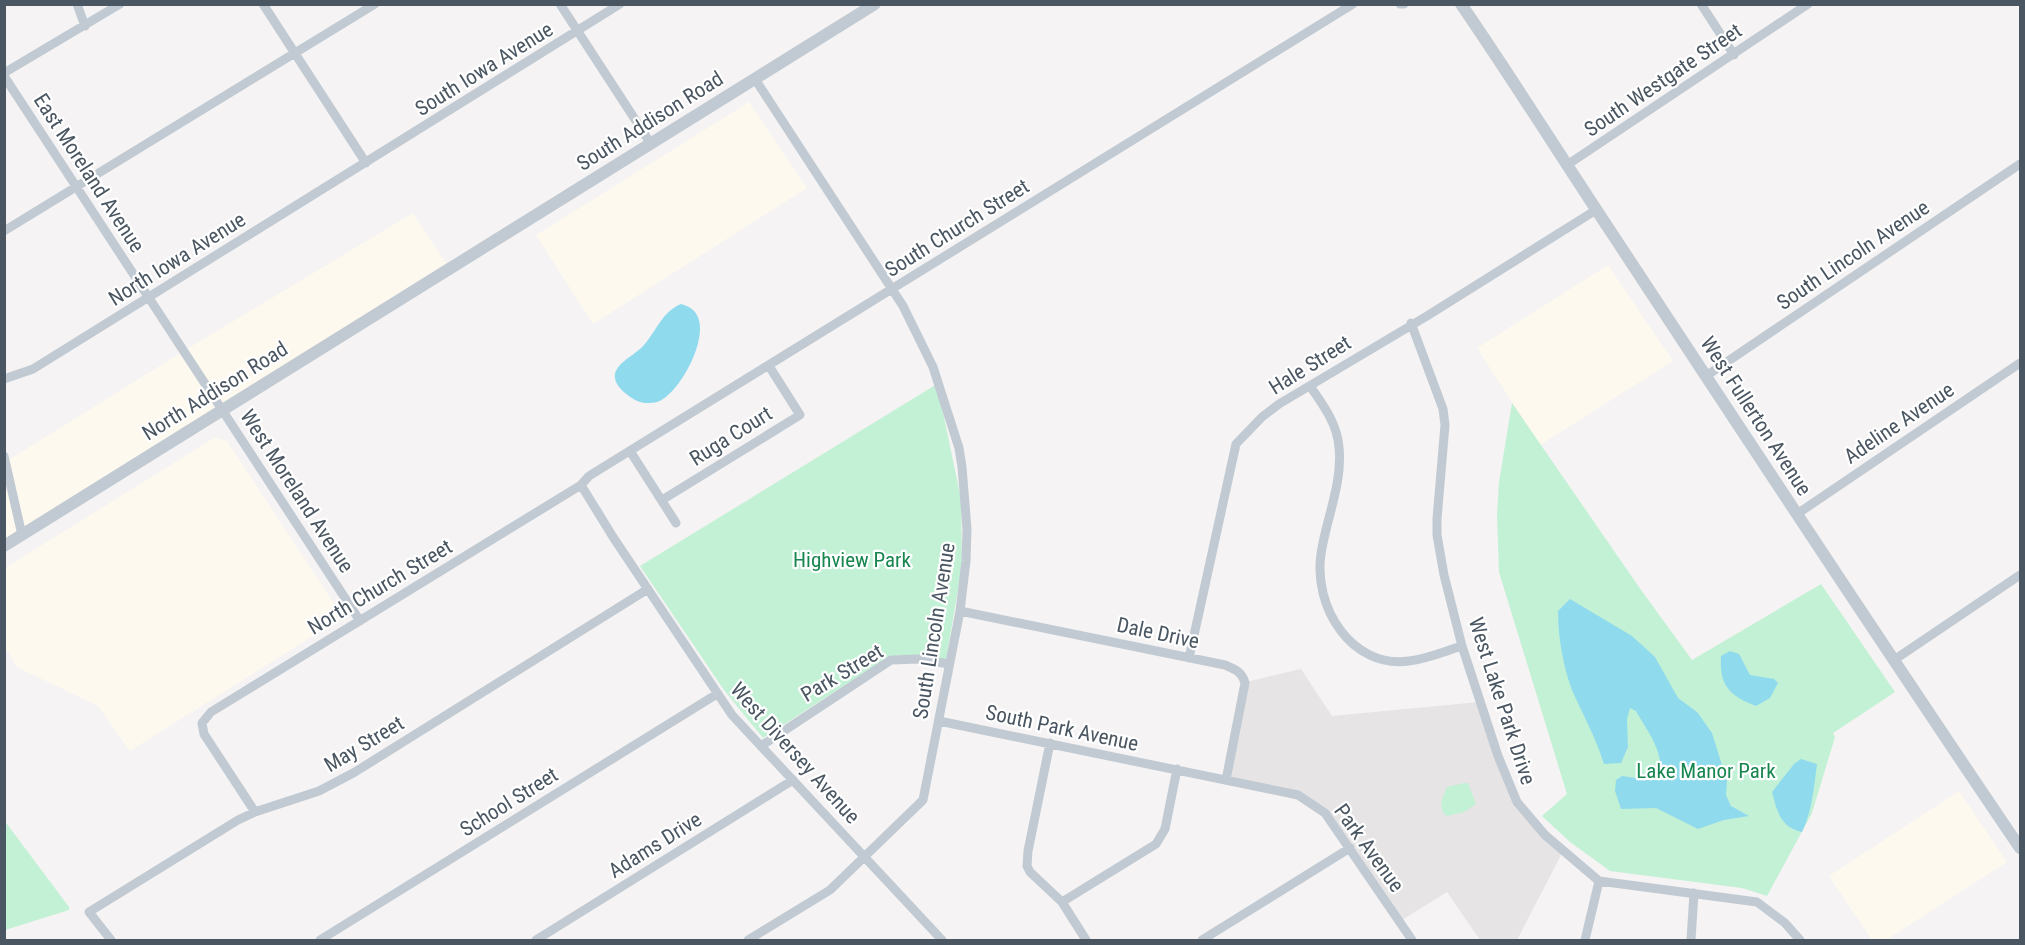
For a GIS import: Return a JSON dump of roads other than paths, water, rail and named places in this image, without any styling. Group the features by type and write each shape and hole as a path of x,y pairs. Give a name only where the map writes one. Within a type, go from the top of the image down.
{"street":[{"path":"77,4 85,26"},
{"path":"4,74 120,4"},
{"path":"263,4 366,163"},
{"path":"4,231 375,4"},
{"path":"560,4 651,144"},
{"name":"South Iowa Avenue","path":"366,163 620,4"},
{"name":"South Church Street","path":"581,485 589,476 1353,4"},
{"name":"West Fullerton Avenue","path":"1461,4 1894,660 2019,842"},
{"path":"1701,4 1734,55"},
{"name":"South Westgate Street","path":"1567,165 1808,4"},
{"name":"South Addison Road","path":"446,271 755,79 866,7"},
{"name":"East Moreland Avenue","path":"4,74 223,411"},
{"name":"South Lincoln Avenue","path":"748,940 830,890 922,800 960,611 967,529 962,467 933,367 893,289 755,79"},
{"name":"North Iowa Avenue","path":"4,379 33,369 366,163"},
{"name":"South Lincoln Avenue","path":"1706,376 2020,164"},
{"name":"Hale Street","path":"1189,658 1236,444 1262,417 1279,404 1427,316 1596,210"},
{"name":"North Addison Road","path":"4,546 446,271"},
{"name":"West Lake Park Drive","path":"1411,324 1443,409 1445,425 1437,502 1437,535 1444,575 1462,646 1498,756 1517,802 1545,835 1599,881"},
{"name":"Adeline Avenue","path":"1797,514 2020,363"},
{"name":"Ruga Court","path":"662,500 800,415 769,366"},
{"path":"1310,386 1333,422 1340,450 1338,475 1321,553 1320,571 1324,597 1334,621 1341,632 1359,649 1384,660 1410,661 1462,646"},
{"name":"West Moreland Avenue","path":"223,411 360,621"},
{"path":"630,452 675,523"},
{"path":"4,456 22,535"},
{"name":"North Church Street","path":"255,812 204,735 202,723 211,712 581,485"},
{"name":"West Diversey Avenue","path":"581,485 732,715 942,940"},
{"path":"1894,660 2020,575"},
{"name":"May Street","path":"111,940 89,912 238,820 255,812 319,791 355,772 648,590"},
{"name":"Dale Drive","path":"960,611 1225,665 1235,669 1244,678 1244,690 1226,780"},
{"name":"Park Street","path":"761,746 891,660 918,659 949,664"},
{"name":"School Street","path":"320,940 717,694"},
{"name":"South Park Avenue","path":"939,721 1178,770"},
{"path":"1050,743 1028,850 1027,866 1030,872 1062,902 1086,940"},
{"path":"1062,902 1150,848 1160,838 1178,770"},
{"name":"Park Avenue","path":"1178,770 1298,795 1325,813 1410,938"},
{"name":"Adams Drive","path":"536,940 793,780"},
{"path":"1202,940 1350,848"},
{"path":"1585,940 1599,881 1757,902 1785,923 1800,940"},
{"path":"1691,940 1694,893"},
{"path":"1399,940 1410,938"}],"water":[{"path":"681,304 692,309 699,319 700,330 698,343 687,371 671,393 663,399 652,403 637,401 618,385 615,377 616,371 644,345 669,312"},
{"path":"1570,599 1632,636 1655,657 1678,698 1697,712 1712,733 1727,781 1726,795 1731,806 1749,816 1724,820 1698,829 1656,808 1621,809 1615,791 1616,780 1622,776 1650,780 1659,775 1659,758 1650,734 1636,711 1630,708 1627,719 1628,747 1621,763 1604,764 1572,690 1564,661 1558,611"},
{"path":"1730,651 1739,654 1750,675 1774,679 1778,683 1770,698 1756,706 1739,698 1728,689 1722,675 1721,656"},
{"path":"1801,759 1817,764 1814,790 1802,832 1784,822 1778,812 1772,792 1794,764"}],"park label":[{"name":"Highview Park","path":"852,560"},
{"name":"Lake Manor Park","path":"1706,771"}]}
